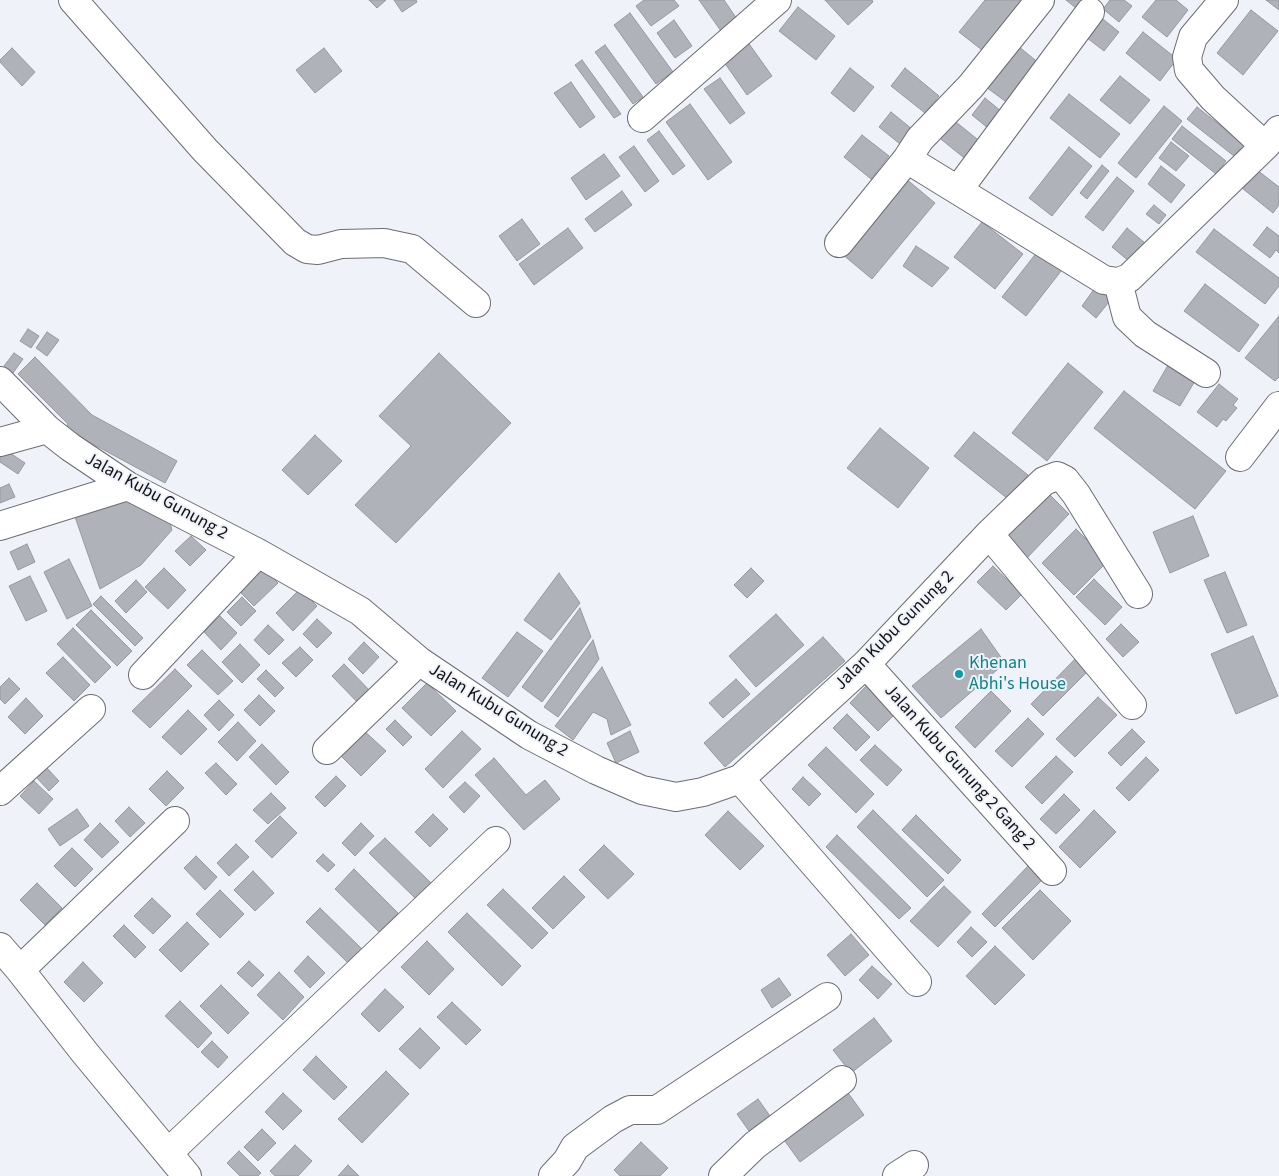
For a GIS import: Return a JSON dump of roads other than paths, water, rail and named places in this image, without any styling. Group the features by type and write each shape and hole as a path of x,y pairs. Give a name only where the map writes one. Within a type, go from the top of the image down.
{"street":[{"path":"73,0 205,150 295,242 307,249 318,250 341,244 384,243 412,249 476,303"},
{"path":"642,118 755,9 777,0"},
{"path":"839,243 907,159 920,139 971,86 1040,0"},
{"path":"907,159 1104,280 1118,282 1129,278 1275,136 1213,98 1189,70 1187,58 1193,37 1224,0"},
{"path":"958,190 1090,12"},
{"path":"1118,282 1126,317 1145,334 1206,373"},
{"name":"Jalan Kubu Gunung 2","path":"0,381 47,429 128,486 258,553 360,611 419,661 528,735 596,770 642,790 676,797 703,792 740,778 866,664 989,534 1044,482 1057,476 1065,480 1076,494 1138,594"},
{"path":"1240,458 1279,406"},
{"path":"0,442 47,429"},
{"path":"0,526 128,486"},
{"path":"989,534 1132,705"},
{"path":"143,675 258,553"},
{"path":"327,750 419,661"},
{"name":"Jalan Kubu Gunung 2 Gang 2","path":"866,664 1052,871"},
{"path":"0,791 90,709"},
{"path":"740,778 917,982"},
{"path":"20,970 175,821"},
{"path":"169,1152 496,841"},
{"path":"0,947 187,1176"},
{"path":"553,1176 567,1161 575,1146 613,1119 630,1110 657,1110 827,998"},
{"path":"723,1176 755,1145 842,1080"}],"place":[{"name":"Khenan Abhi's House","path":"959,674"}]}
